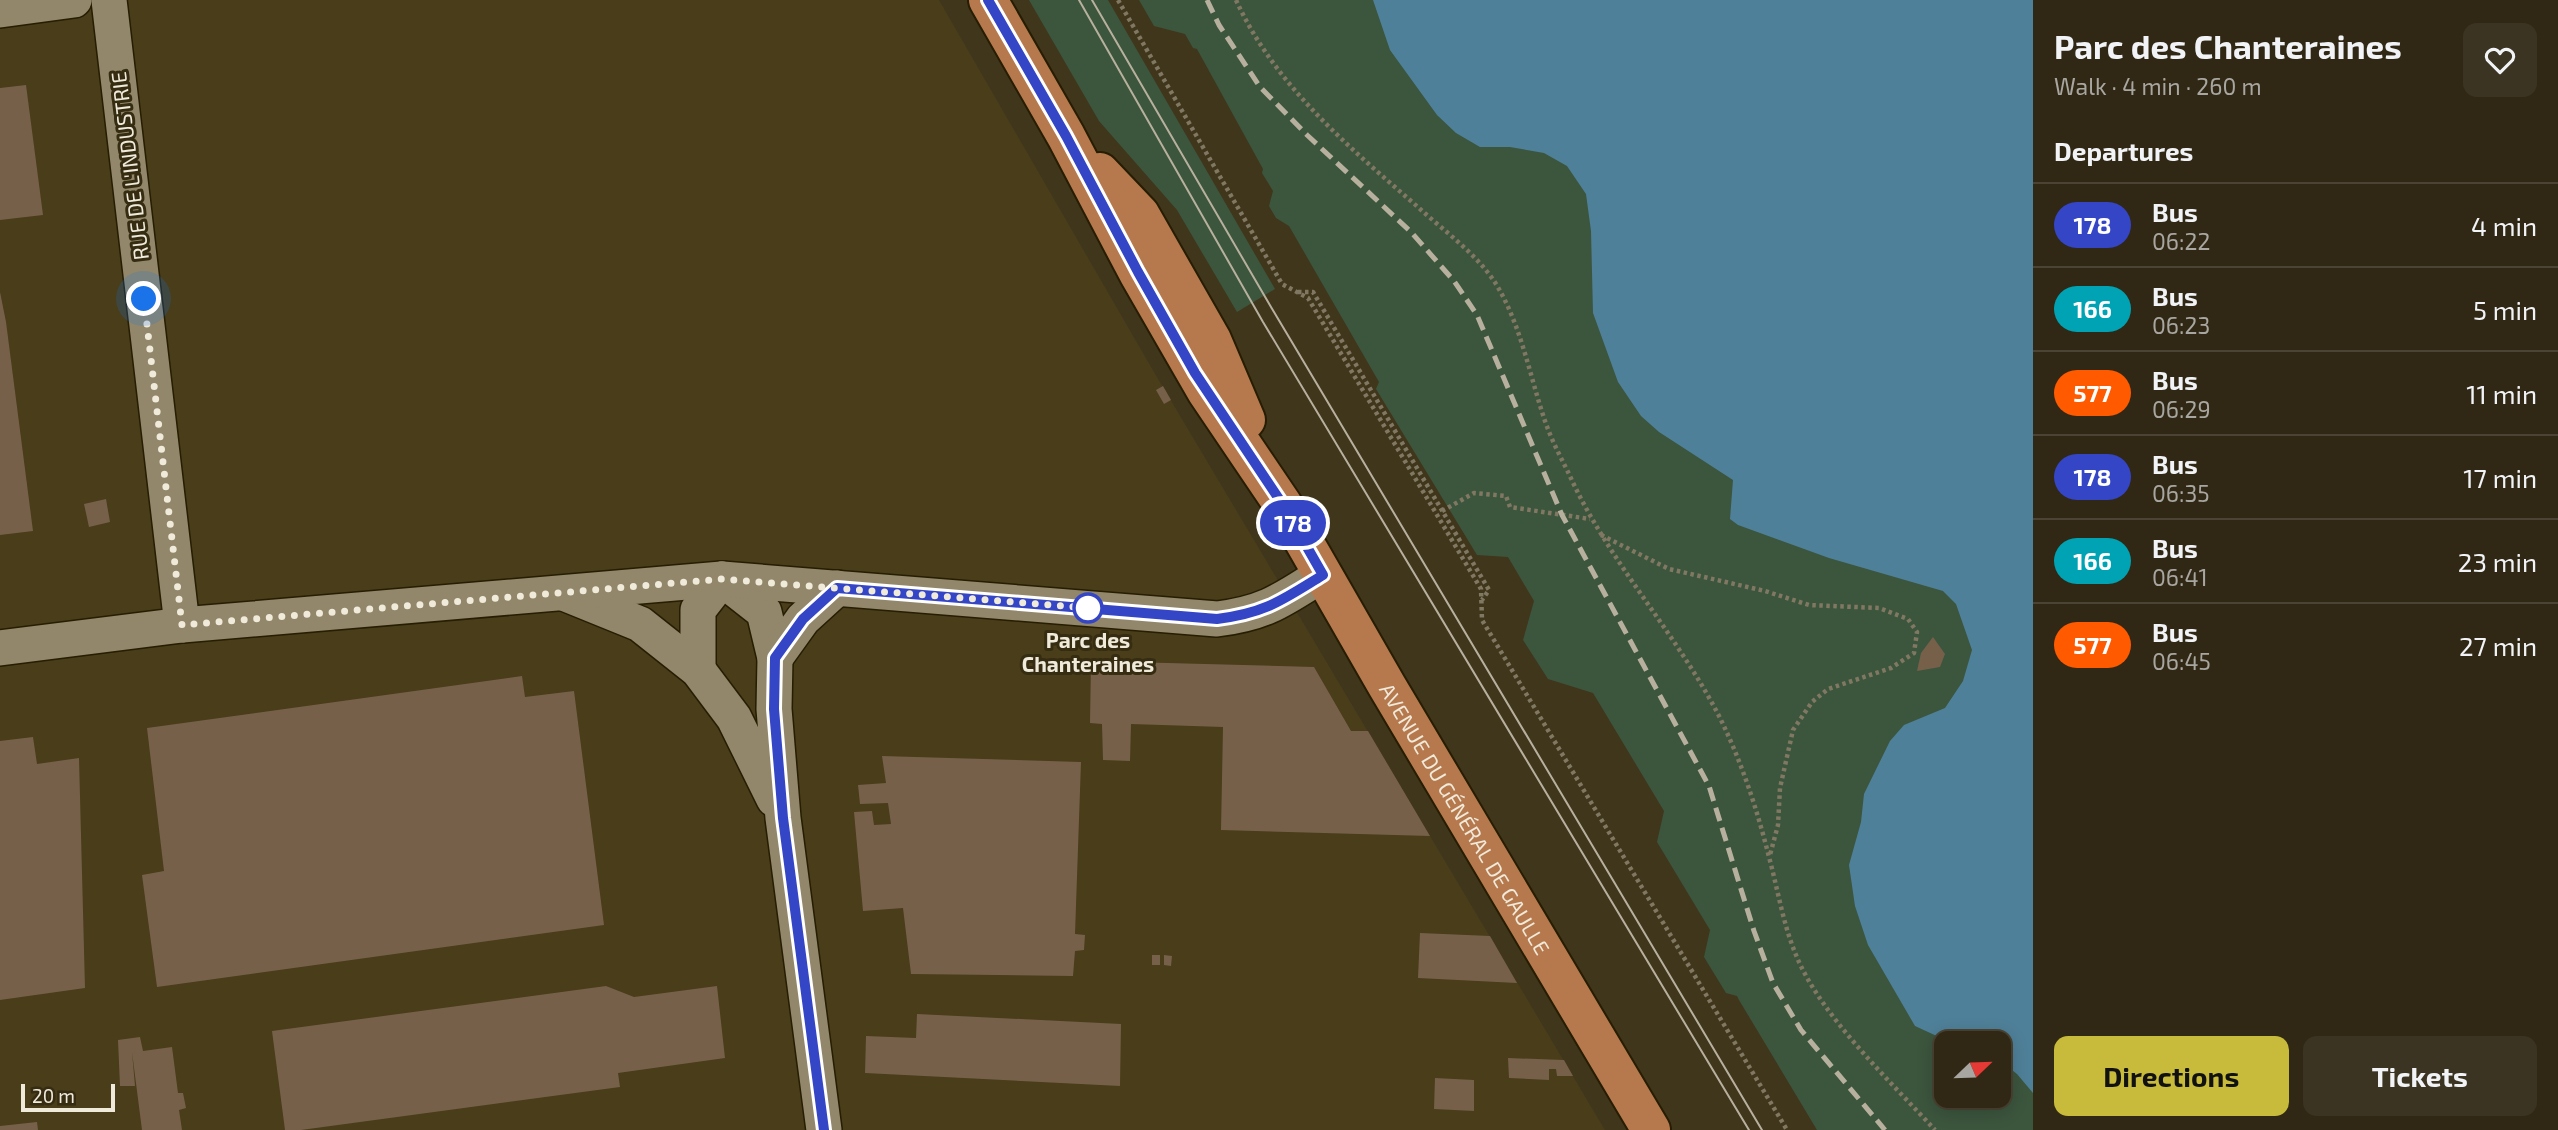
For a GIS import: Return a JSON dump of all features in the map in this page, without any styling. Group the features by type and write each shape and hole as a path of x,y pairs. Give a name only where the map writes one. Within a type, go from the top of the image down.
{"main road":[{"name":"AVENUE DU GÉNÉRAL DE GAULLE","path":"988,0 1066,136 1140,214 1212,340 1283,505 1651,1130"}],"street":[{"path":"0,10 74,0"},
{"name":"RUE DE L'INDUSTRIE","path":"109,0 182,625"},
{"path":"0,648 182,625 722,579 1217,619 1246,615 1278,604 1323,575"},
{"path":"722,579 764,612 775,658 774,709 783,818 824,1130"},
{"path":"698,670 698,610 722,579"},
{"path":"775,658 803,619 837,588"},
{"path":"559,592 640,624 698,670 734,718 783,818"}],"path":[{"path":"1118,0 1282,284 1308,298 1481,589 1482,620 1787,1130"},
{"path":"1237,0 1259,45 1291,86 1342,140 1460,245 1496,284 1516,326 1545,421 1591,519 1680,652 1719,717 1747,783 1796,957 1822,1002 1935,1130"},
{"path":"1297,292 1313,292 1443,510 1489,590 1481,602"},
{"path":"1436,514 1474,493 1506,496 1510,507 1591,519"},
{"path":"1600,534 1670,569 1765,591 1809,605 1879,608 1908,619 1917,632 1914,653 1891,668 1828,689 1812,702 1794,730 1780,788 1778,825 1769,857"}],"shaded area":[{"path":"0,0 939,0 1154,372 1605,1130 0,1130"}],"green space":[{"path":"1029,0 1108,0 1275,289 1237,312 1177,210 1099,121"},
{"path":"1139,0 2033,0 2033,1130 1817,1130 1737,996 1726,993 1704,957 1710,930 1657,842 1664,811 1593,693 1548,679 1523,640 1534,601 1508,557 1477,555 1376,389 1379,382 1289,226 1276,218 1269,206 1273,191 1262,173 1263,169 1197,49 1193,48 1185,34 1154,26"}],"water":[{"path":"1373,0 2033,0 2033,1093 2011,1069 2011,1031 1934,1031 1934,1035 1915,1026 1868,945 1855,906 1849,865 1861,822 1864,794 1890,741 1904,725 1945,708 1963,681 1972,650 1956,604 1943,591 1829,558 1738,525 1730,519 1733,480 1659,432 1641,416 1618,382 1593,313 1591,231 1586,194 1567,166 1544,153 1510,147 1480,147 1456,133 1437,115 1390,50"}],"building":[{"path":"26,85 43,215 0,220 0,88"},
{"path":"0,292 33,531 0,535"},
{"path":"1163,386 1171,400 1164,404 1156,390"},
{"path":"106,499 110,522 89,527 84,504"},
{"path":"1933,637 1945,654 1940,667 1917,671 1921,653"},
{"path":"1091,661 1314,667 1351,731 1368,731 1430,836 1221,830 1223,727 1131,724 1130,761 1103,760 1102,724 1090,723"},
{"path":"522,676 525,697 574,691 604,925 157,987 142,875 164,871 147,728"},
{"path":"33,737 37,764 79,758 85,988 0,1000 0,741"},
{"path":"882,756 1081,762 1075,934 1085,935 1084,950 1075,951 1073,976 911,974 903,908 863,911 854,812 872,811 874,825 891,824 888,803 860,804 858,785 886,783"},
{"path":"1420,933 1490,936 1517,983 1418,978"},
{"path":"1152,955 1160,955 1160,965 1152,965"},
{"path":"1164,955 1172,956 1171,966 1164,965"},
{"path":"606,986 634,997 717,986 725,1058 618,1073 620,1087 285,1130 272,1031"},
{"path":"917,1014 1121,1024 1120,1086 865,1073 866,1036 916,1038"},
{"path":"140,1037 143,1051 172,1047 178,1093 183,1093 186,1108 179,1110 182,1130 142,1130 132,1052 135,1086 120,1086 118,1040"},
{"path":"1508,1058 1564,1060 1573,1076 1557,1076 1556,1069 1549,1069 1549,1080 1509,1078"},
{"path":"1435,1078 1474,1080 1474,1111 1434,1109"},
{"path":"37,1122 38,1130 0,1130 0,1126"}],"tram line":[{"path":"1079,0 1263,322 1749,1130"},
{"path":"1092,0 1271,307 1762,1130"}],"railway":[{"path":"1207,0 1219,25 1260,87 1411,232 1454,281 1477,315 1562,515 1709,786 1773,983 1801,1030 1885,1130"}],"bus line":[{"name":"178","path":"824,1130 788,861 774,709 775,658 803,619 837,588 1217,619 1246,615 1278,604 1323,575 1283,505 1195,373 1066,136 988,0"}],"place":[{"name":"Parc des Chanteraines","path":"1088,608"}],"route":[{"path":"144,299 182,625 722,579 1088,608"}]}
